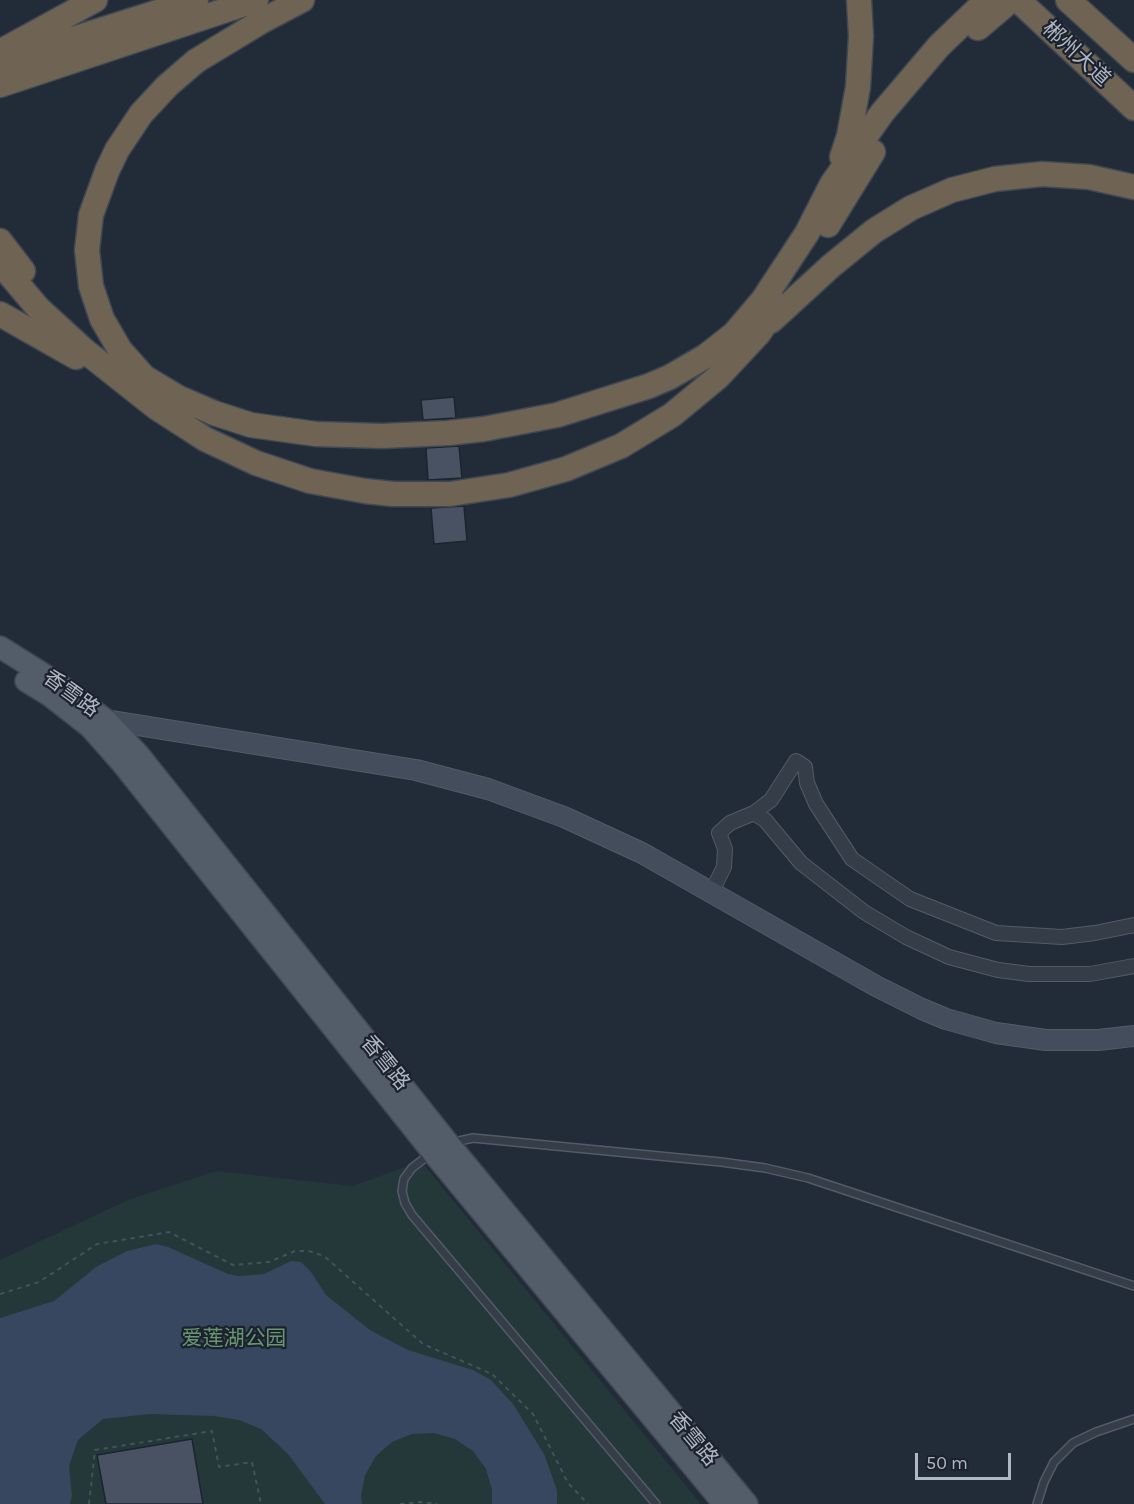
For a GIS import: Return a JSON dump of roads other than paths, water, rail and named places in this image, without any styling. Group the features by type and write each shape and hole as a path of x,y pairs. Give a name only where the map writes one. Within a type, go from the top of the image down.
{"highway":[{"path":"0,52 96,0"},
{"path":"0,62 196,0"},
{"path":"0,85 256,0"},
{"path":"302,0 229,40 181,73 141,114 106,171 91,215 87,250 91,286 102,320 157,408 205,439 256,463 319,483 393,494 450,494 509,486 594,458 621,446 672,415 739,356 759,333 806,288 874,231 911,208 942,194 995,179 1042,174 1089,177 1134,187"},
{"path":"832,184 849,136 858,87 861,36 859,0"},
{"path":"0,314 140,384 232,420 251,425 316,434 382,436 448,433 520,423 583,408 670,377 706,356 734,334 763,300 793,257 832,184 882,112 917,70 980,13 1011,0"},
{"name":"郴州大道","path":"1018,0 1134,108"},
{"name":"郴州大道","path":"1068,0 1134,60"},
{"path":"759,333 882,138 980,13"},
{"path":"1087,17 1134,46"},
{"path":"0,241 26,275 70,320 118,360 140,384"},
{"path":"0,263 38,308 61,330 140,384"}],"main road":[{"name":"香雪路","path":"0,647 59,684 98,724 129,772 441,1148 747,1504"},
{"name":"香雪路","path":"0,664 98,724"},
{"name":"香雪路","path":"441,1148 724,1504"}],"street":[{"path":"98,724 416,770 452,779 524,801 593,830 642,854 884,990 946,1019 996,1033 1046,1040 1098,1040 1134,1036"},
{"path":"711,893 724,867 725,849 719,833 730,823 754,813 771,800 796,761 805,766 807,783 816,804 852,859 910,899 996,933 1062,937 1134,925"},
{"path":"754,813 765,820 801,863 864,912 906,937 949,957 998,970 1029,974 1090,974 1134,966"}],"lane":[{"path":"656,1504 412,1215 405,1203 402,1191 404,1179 412,1168 441,1148 473,1137 765,1168 808,1178 1134,1286"},
{"path":"1037,1504 1054,1462 1073,1443 1096,1432 1134,1419"}],"water":[{"path":"156,1244 168,1247 228,1274 239,1276 264,1274 291,1261 301,1262 311,1272 326,1295 370,1330 408,1350 473,1370 491,1380 513,1404 544,1454 557,1490 557,1504 492,1504 492,1490 486,1469 473,1451 455,1439 434,1433 412,1434 392,1442 376,1456 365,1475 361,1496 362,1504 325,1504 288,1454 261,1429 239,1420 214,1416 150,1414 103,1419 78,1440 69,1466 72,1496 70,1504 0,1504 0,1318 54,1301 96,1267 127,1251"}],"park label":[{"name":"爱莲湖公园","path":"234,1339"}]}
